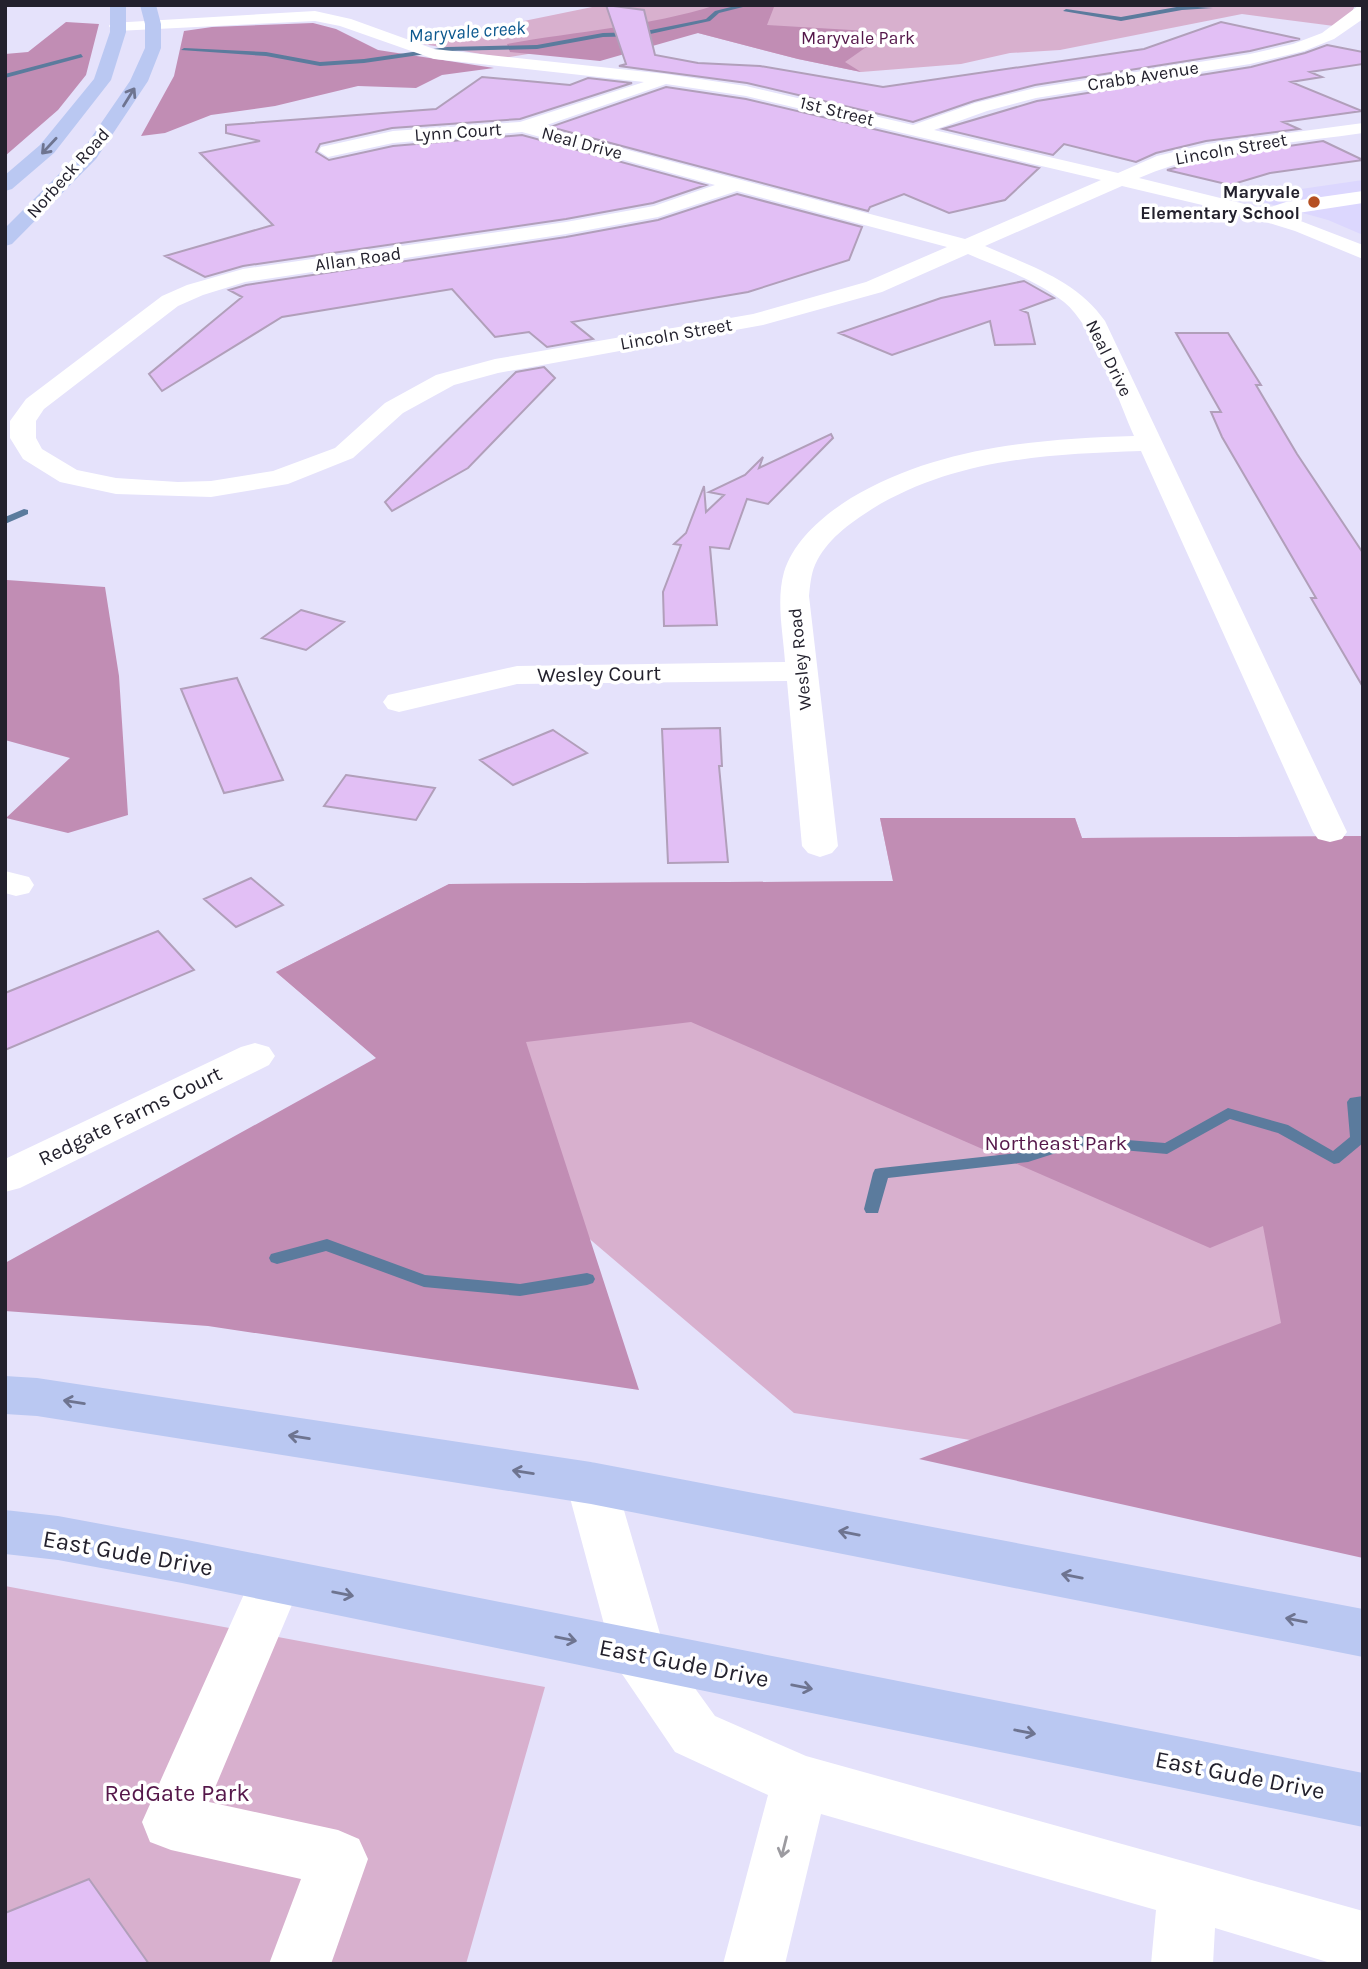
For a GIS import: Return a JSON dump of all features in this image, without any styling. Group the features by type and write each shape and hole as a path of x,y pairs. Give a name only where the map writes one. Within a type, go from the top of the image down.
{"main road":[{"name":"Norbeck Road","path":"5,185 47,149 102,80 118,32 118,5"},
{"path":"148,5 153,24"},
{"name":"Norbeck Road","path":"5,240 89,155 114,122 139,82 153,48 153,24"},
{"path":"5,1395 37,1397 591,1483 1363,1633"},
{"name":"East Gude Drive","path":"5,1532 58,1538 276,1581 1363,1800"}],"street":[{"name":"Crabb Avenue","path":"916,130 981,107 1035,93 1250,59 1298,48 1328,36 1360,14 1363,9"},
{"name":"1st Street","path":"117,26 314,10 358,25 414,50 435,54 666,79 782,98 1266,215 1363,253"},
{"name":"Lynn Court","path":"328,151 393,137 523,127 641,90 666,79"},
{"name":"Neal Drive","path":"523,127 970,247 1042,279 1073,298 1094,321 1330,832"},
{"name":"Lincoln Street","path":"23,421 23,438 32,454 69,476 103,483 178,490 211,489 279,478 344,453 394,408 445,380 495,366 755,320 874,287 1164,160 1207,150 1363,128"},
{"name":"Allan Road","path":"23,421 35,404 128,332 170,301 195,290 243,276 566,228 645,213 734,185"},
{"path":"1266,215 1286,208 1363,197"},
{"name":"Wesley Road","path":"820,846 794,596 802,564 828,525 873,494 928,470 995,454 1070,446 1150,443"},
{"name":"Wesley Court","path":"399,702 516,675 802,671"},
{"name":"Redgate Farms Court","path":"5,1177 255,1056"},
{"path":"591,1483 639,1654 695,1734 800,1781 1363,1942"},
{"path":"276,1581 171,1822 338,1859 300,1964"},
{"path":"754,1964 800,1781"},
{"path":"1182,1964 1188,1890"}],"shaded area":[{"name":"Maryvale Elementary School","path":"1363,180 1363,235 1328,220 1245,197"}],"green space":[{"name":"Maryvale Park","path":"602,5 1355,5 1352,12 1334,26 1242,14 1060,50 1010,53 961,64 861,72 698,33 565,48 504,58 417,43"},
{"path":"716,5 801,5 774,7 767,25 868,31 882,36 845,62 861,72 698,33 600,61 510,52 507,44 638,24"},
{"path":"66,22 99,24 86,75 58,110 5,156 5,54 28,52"},
{"path":"313,23 336,29 378,50 494,68 442,75 416,88 358,86 275,106 211,115 165,133 141,136 174,76 184,31 212,27"},
{"path":"7,580 105,587 119,676 128,815 68,833 6,818 70,758 5,740"},
{"name":"Northeast Park","path":"880,818 1075,818 1082,838 1363,836 1363,1500 794,1413 276,972 449,884 893,881"},
{"name":"Northeast Park","path":"880,818 1075,818 1082,838 1363,836 1363,1558 919,1459 1281,1323 1263,1226 1210,1248 691,1022 526,1042 639,1390 208,1326 5,1311 5,1263 376,1058 276,972 449,884 893,881"},
{"name":"RedGate Park","path":"5,1586 545,1687 466,1964 5,1964"}],"building":[{"path":"606,5 644,10 655,55 698,63 760,66 883,87 1144,49 1221,22 1300,39 1250,51 1035,85 974,101 913,122 747,83 619,66 626,64"},
{"path":"1327,45 1363,52 1363,64 1310,72 1322,77 1291,82 1362,111 1283,122 1299,129 1206,141 1156,153 1136,162 1064,144 1053,155 943,129 1037,101 1251,67"},
{"path":"482,77 570,85 588,78 632,83 520,119 392,128 320,144 316,152 329,160 393,146 522,135 706,185 653,203 566,219 243,266 205,277 165,256 273,225 200,153 260,141 226,133 226,125 436,109"},
{"path":"666,87 746,99 1039,168 1005,200 949,213 904,194 870,207 868,211 550,127"},
{"path":"1323,141 1363,160 1270,173 1230,185 1167,170 1221,156"},
{"path":"737,194 862,227 849,260 748,292 572,322 593,339 547,347 529,332 495,337 452,289 282,317 162,391 149,374 242,297 229,290 246,285 566,237 658,220"},
{"path":"1024,281 1054,298 1021,310 1028,313 1035,344 995,345 990,321 892,355 839,333 941,298"},
{"path":"1176,333 1228,333 1261,385 1256,385 1297,454 1363,553 1363,687 1311,598 1316,598 1222,437 1211,412 1221,412"},
{"path":"544,367 555,378 468,468 392,511 385,502 516,372"},
{"path":"831,434 833,438 768,504 747,499 729,549 710,547 717,625 664,626 663,592 681,545 674,544 686,533 704,486 706,512 724,495 709,492 745,475 763,457 759,468"},
{"path":"301,610 344,622 306,650 262,638"},
{"path":"237,678 283,780 224,793 181,689"},
{"path":"720,728 722,766 719,766 728,862 668,863 662,729"},
{"path":"553,730 587,753 513,785 480,760"},
{"path":"346,775 435,788 416,820 324,806"},
{"path":"251,878 283,905 236,927 204,899"},
{"path":"158,931 194,970 5,1050 5,993"},
{"path":"89,1879 149,1964 5,1964 5,1913"}],"waterway":[{"name":"Maryvale creek","path":"184,50 266,54 320,64 364,61 447,49 537,47 603,35 641,34 708,20 717,12 748,5"},
{"path":"1066,11 1121,19 1182,8 1210,8"},
{"name":"Maryvale creek","path":"5,76 81,56"},
{"path":"5,521 24,512"},
{"path":"872,1209 881,1173 1028,1157 1077,1141 1167,1149 1228,1113 1283,1129 1334,1159 1358,1139 1355,1102 1363,1101"},
{"path":"277,1258 327,1245 424,1281 520,1290 587,1279"}],"place":[{"name":"Maryvale Elementary School","path":"1314,202"}]}
